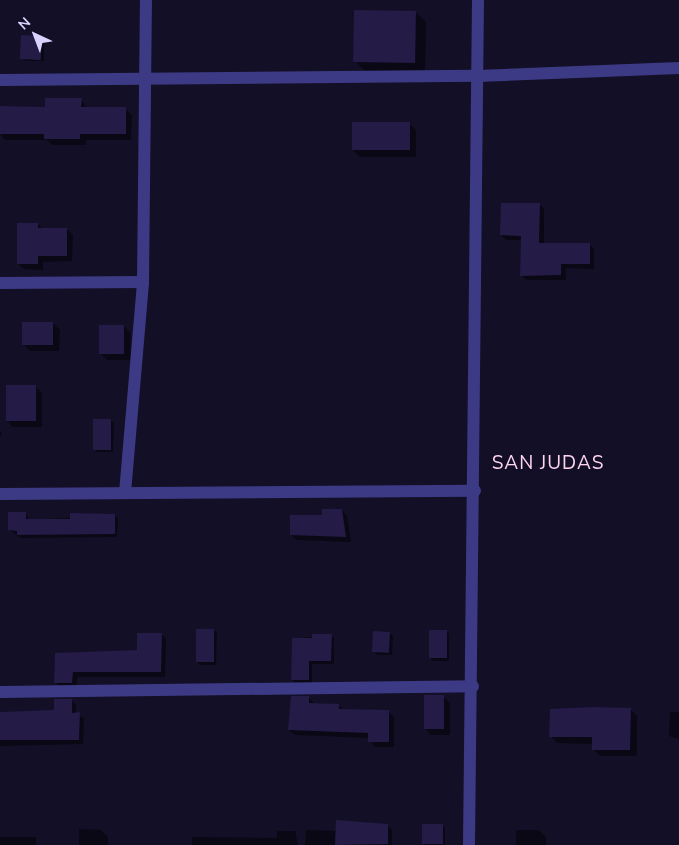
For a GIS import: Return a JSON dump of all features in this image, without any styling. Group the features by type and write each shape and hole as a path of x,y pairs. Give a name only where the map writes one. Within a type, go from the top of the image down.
{"street":[{"path":"125,494 143,282 146,0"},
{"path":"469,845 478,0"},
{"path":"0,80 478,76 679,68"},
{"path":"0,283 143,282"},
{"path":"0,494 474,491"},
{"path":"0,692 472,686"}],"building":[{"path":"354,10 416,11 415,63 353,62"},
{"path":"21,35 42,36 41,60 20,59"},
{"path":"45,98 82,98 81,107 126,107 126,134 80,134 80,139 44,139 44,134 0,134 0,106 45,107"},
{"path":"352,122 410,122 410,150 352,150"},
{"path":"501,203 540,203 539,243 590,243 590,264 561,264 561,275 520,276 521,236 500,235"},
{"path":"17,223 38,223 38,228 67,228 67,256 38,256 38,264 17,264"},
{"path":"22,322 53,322 53,345 22,345"},
{"path":"99,325 124,325 124,354 99,354"},
{"path":"6,385 36,385 36,421 6,421"},
{"path":"93,419 111,419 111,450 93,450"},
{"path":"322,509 342,509 346,537 290,535 290,515 322,515"},
{"path":"8,512 26,512 26,519 70,519 70,513 115,514 115,534 17,535 17,531 8,530"},
{"path":"196,629 214,629 214,662 196,662"},
{"path":"429,630 447,630 447,658 429,658"},
{"path":"373,631 390,632 389,653 372,652"},
{"path":"137,633 162,633 161,672 73,672 72,683 54,683 55,653 137,650"},
{"path":"312,634 332,634 331,661 309,661 309,680 291,680 292,638 312,638"},
{"path":"424,695 444,695 444,729 424,729"},
{"path":"291,696 309,696 309,703 339,704 339,709 389,710 389,742 368,742 368,733 288,730"},
{"path":"54,699 72,699 72,713 80,712 79,740 0,740 0,712 54,710"},
{"path":"631,708 630,750 592,750 592,737 549,737 550,709"},
{"path":"336,820 388,824 388,844 335,845"},
{"path":"422,824 443,824 443,844 422,844"}],"district":[{"name":"SAN JUDAS","path":"548,464"}]}
